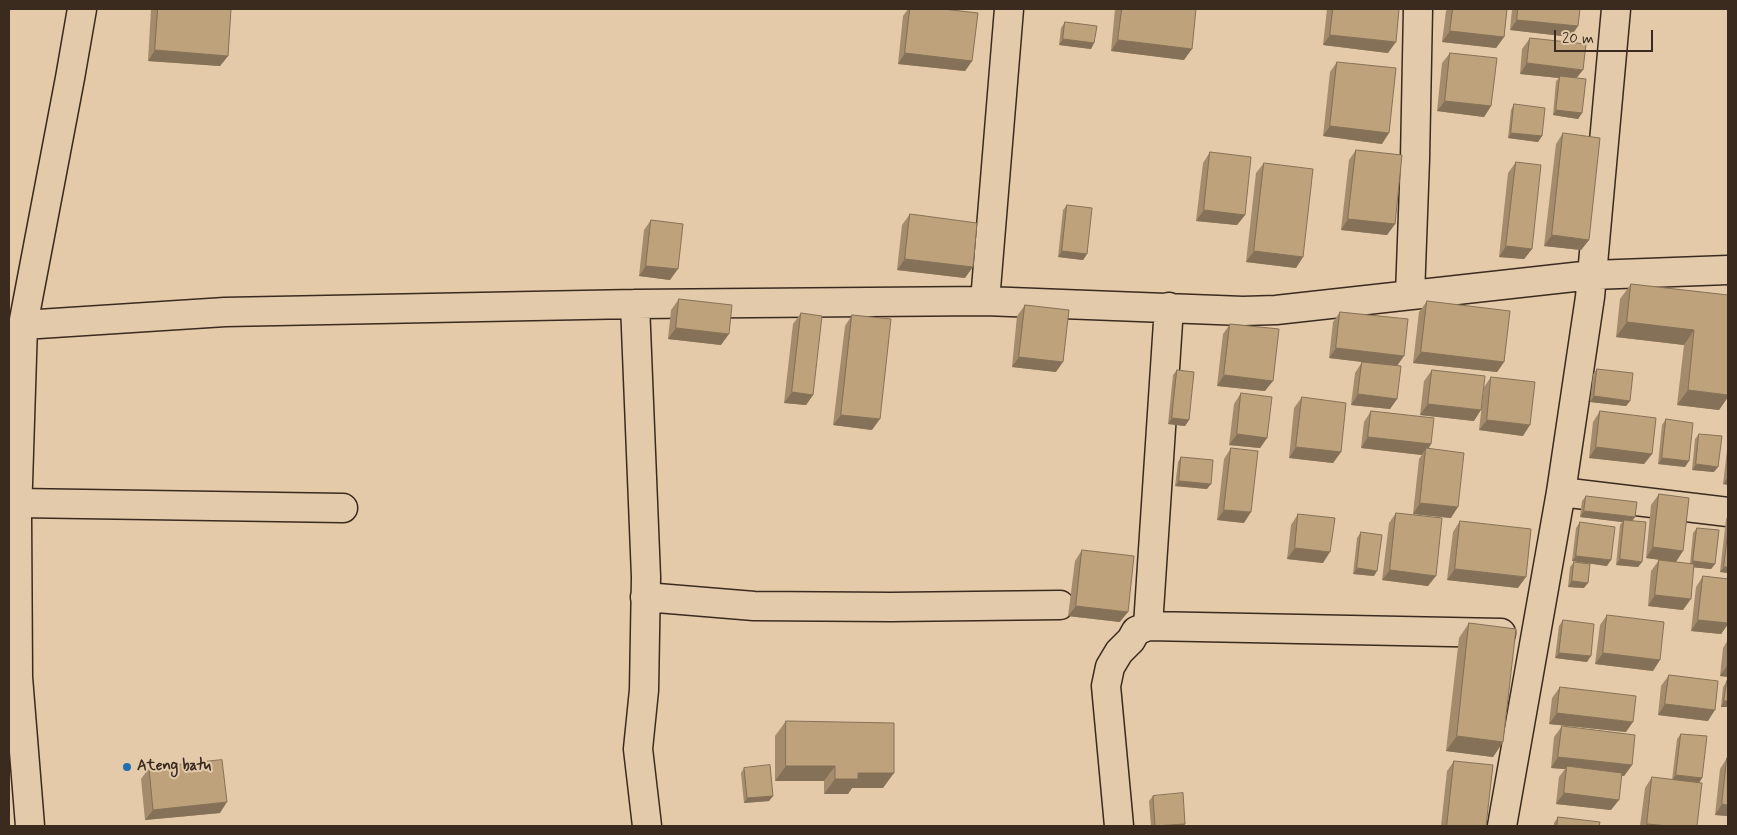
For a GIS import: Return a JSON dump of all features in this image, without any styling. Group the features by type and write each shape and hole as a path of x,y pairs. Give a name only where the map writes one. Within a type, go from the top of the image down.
{"street":[{"path":"30,826 13,677 15,518 23,325 82,9"},
{"path":"984,301 1009,9"},
{"path":"1410,295 1418,9"},
{"path":"1502,826 1560,492 1592,275 1616,9"},
{"path":"23,325 225,312 635,304 984,301 1276,310 1592,275 1728,270"},
{"path":"635,304 645,597 644,690 638,749 647,826"},
{"path":"1148,626 1169,307"},
{"path":"1560,492 1728,512"},
{"path":"15,518 343,508"},
{"path":"645,597 754,606 1060,605"},
{"path":"1119,826 1106,686 1110,667 1136,631 1148,626 1535,634"}],"building":[{"path":"158,9 231,9 228,56 155,50"},
{"path":"910,9 943,9 978,13 972,61 905,53"},
{"path":"1122,9 1196,9 1192,49 1118,40"},
{"path":"1333,9 1399,9 1396,42 1330,35"},
{"path":"1453,9 1507,9 1504,37 1450,31"},
{"path":"1518,9 1580,9 1578,26 1517,20"},
{"path":"1065,22 1097,26 1094,43 1063,39"},
{"path":"1530,38 1586,44 1583,70 1527,63"},
{"path":"1450,53 1497,58 1491,106 1445,101"},
{"path":"1337,62 1396,68 1389,133 1330,126"},
{"path":"1560,76 1586,79 1582,113 1556,110"},
{"path":"1514,104 1545,108 1542,136 1511,133"},
{"path":"1563,133 1600,138 1589,240 1552,235"},
{"path":"1356,150 1402,155 1395,224 1348,219"},
{"path":"1210,152 1251,157 1245,215 1204,210"},
{"path":"1516,162 1541,165 1532,249 1506,246"},
{"path":"1264,163 1313,169 1303,257 1254,251"},
{"path":"1067,205 1092,208 1087,254 1062,251"},
{"path":"910,214 977,223 973,267 905,259"},
{"path":"651,220 683,224 678,269 646,266"},
{"path":"1631,284 1728,295 1728,395 1688,390 1694,330 1627,322"},
{"path":"679,299 732,305 729,334 676,328"},
{"path":"1427,301 1510,311 1504,362 1421,352"},
{"path":"1025,305 1069,310 1063,362 1019,357"},
{"path":"1340,312 1408,319 1404,356 1336,348"},
{"path":"801,313 822,316 813,395 792,392"},
{"path":"852,315 891,319 880,419 841,415"},
{"path":"1230,324 1279,329 1273,381 1224,375"},
{"path":"1362,362 1401,366 1397,399 1358,394"},
{"path":"1597,369 1633,373 1630,401 1594,396"},
{"path":"1177,370 1194,372 1189,420 1172,418"},
{"path":"1432,370 1485,376 1481,410 1428,404"},
{"path":"1491,377 1535,382 1530,425 1487,420"},
{"path":"1241,393 1272,397 1267,438 1237,434"},
{"path":"1302,397 1346,403 1341,452 1296,447"},
{"path":"1371,411 1434,418 1431,444 1368,437"},
{"path":"1600,411 1656,418 1652,454 1596,447"},
{"path":"1666,419 1693,423 1689,461 1662,458"},
{"path":"1699,434 1722,436 1718,467 1696,464"},
{"path":"1231,448 1258,451 1251,512 1224,510"},
{"path":"1426,448 1464,453 1458,507 1420,503"},
{"path":"1181,457 1213,460 1211,484 1179,481"},
{"path":"1659,494 1689,498 1683,551 1653,547"},
{"path":"1586,496 1637,502 1635,517 1584,511"},
{"path":"1396,513 1442,518 1436,576 1390,570"},
{"path":"1298,514 1335,518 1330,552 1295,548"},
{"path":"1624,520 1646,522 1642,562 1620,559"},
{"path":"1460,521 1531,529 1526,577 1455,569"},
{"path":"1580,522 1615,527 1611,560 1576,556"},
{"path":"1697,528 1719,530 1715,564 1693,561"},
{"path":"1728,530 1728,567 1724,567"},
{"path":"1361,532 1382,535 1377,571 1357,568"},
{"path":"1082,550 1134,556 1128,612 1076,606"},
{"path":"1659,560 1694,564 1691,599 1655,595"},
{"path":"1574,562 1590,564 1588,583 1572,581"},
{"path":"1703,576 1728,579 1728,623 1698,620"},
{"path":"1607,615 1664,622 1660,660 1603,653"},
{"path":"1563,620 1594,624 1591,656 1559,653"},
{"path":"1469,623 1516,629 1503,742 1457,736"},
{"path":"1669,675 1718,681 1715,710 1665,704"},
{"path":"1727,681 1728,701 1724,701"},
{"path":"1560,687 1636,696 1633,722 1557,713"},
{"path":"786,721 894,723 894,773 858,773 858,779 835,779 835,766 786,766"},
{"path":"1562,726 1635,735 1632,765 1558,757"},
{"path":"1681,734 1707,736 1702,778 1676,775"},
{"path":"1728,758 1728,805 1722,804"},
{"path":"222,760 227,802 153,810 149,768"},
{"path":"1454,761 1493,765 1486,826 1447,826"},
{"path":"770,765 773,796 747,798 744,768"},
{"path":"1567,766 1622,773 1619,800 1564,793"},
{"path":"1652,777 1702,783 1697,826 1647,824"},
{"path":"1183,793 1185,824 1155,826 1153,796"},
{"path":"1558,817 1600,822 1599,826 1557,826"}],"place":[{"name":"Ateng batu","path":"127,767"}]}
